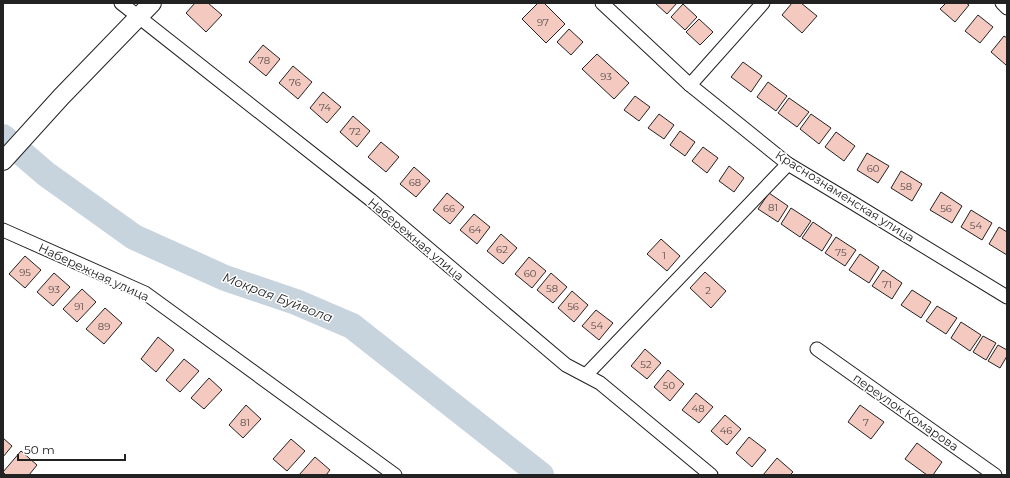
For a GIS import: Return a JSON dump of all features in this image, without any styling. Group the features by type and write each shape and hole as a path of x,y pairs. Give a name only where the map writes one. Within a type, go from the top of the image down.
{"main road":[{"path":"3,161 61,97 152,3"}],"street":[{"name":"Набережная улица","path":"121,3 370,200 566,365 600,383 711,475"},
{"name":"Краснознаменская улица","path":"602,3 690,85 788,164 853,202 1007,298"},
{"path":"690,85 763,3"},
{"path":"1002,3 1007,8"},
{"path":"586,375 788,164"},
{"name":"Набережная улица","path":"3,230 145,293 395,475"},
{"name":"переулок Комарова","path":"817,349 995,475"}],"building":[{"path":"195,3 208,3 222,15 206,32 186,13"},
{"path":"538,3 544,3 565,24 546,43 522,19"},
{"path":"655,3 677,3 667,14"},
{"path":"792,3 801,3 817,16 802,33 782,15"},
{"path":"946,3 966,3 969,5 955,22 940,9"},
{"path":"683,4 697,17 685,30 671,17"},
{"path":"978,15 993,27 980,43 965,31"},
{"path":"699,19 713,32 700,45 686,32"},
{"path":"569,29 583,42 571,55 557,42"},
{"path":"1004,36 1007,38 1006,65 991,52"},
{"path":"263,45 280,59 266,76 249,62"},
{"path":"597,54 629,83 614,99 582,69"},
{"path":"743,62 762,76 751,92 731,77"},
{"path":"293,66 312,82 298,99 279,83"},
{"path":"768,82 787,96 776,111 757,97"},
{"path":"323,92 341,107 327,123 310,108"},
{"path":"635,96 650,107 639,121 624,110"},
{"path":"789,98 809,112 797,127 778,113"},
{"path":"659,114 674,125 664,139 648,128"},
{"path":"811,114 831,128 819,144 800,129"},
{"path":"353,116 370,131 357,147 340,132"},
{"path":"680,131 695,142 685,156 670,145"},
{"path":"836,132 855,146 844,161 825,147"},
{"path":"381,142 399,157 386,172 368,157"},
{"path":"703,147 718,158 707,173 692,161"},
{"path":"867,153 889,166 878,183 857,170"},
{"path":"729,166 744,178 734,192 719,181"},
{"path":"414,167 430,181 416,197 400,184"},
{"path":"901,171 922,184 912,201 891,188"},
{"path":"941,192 962,206 952,223 930,210"},
{"path":"447,193 464,207 450,224 433,210"},
{"path":"769,193 788,206 778,222 758,209"},
{"path":"791,208 811,221 800,237 781,224"},
{"path":"971,210 992,223 982,240 961,227"},
{"path":"474,214 490,227 477,244 460,230"},
{"path":"813,222 832,235 822,251 802,238"},
{"path":"999,227 1007,232 1007,255 989,244"},
{"path":"501,234 517,248 503,264 487,251"},
{"path":"836,237 856,250 845,266 825,253"},
{"path":"661,239 680,256 667,271 647,254"},
{"path":"860,254 879,267 869,283 849,270"},
{"path":"25,256 41,270 25,288 9,274"},
{"path":"529,257 546,271 532,288 515,274"},
{"path":"883,270 902,283 892,299 872,286"},
{"path":"705,272 726,291 711,308 690,288"},
{"path":"54,273 70,287 53,306 37,292"},
{"path":"551,273 567,287 553,303 537,290"},
{"path":"82,289 96,302 77,322 63,309"},
{"path":"912,290 931,302 921,318 901,305"},
{"path":"572,291 588,305 574,322 558,308"},
{"path":"937,306 957,318 946,334 926,321"},
{"path":"105,308 122,323 104,344 86,329"},
{"path":"596,310 613,323 599,340 582,326"},
{"path":"961,322 981,335 970,351 951,338"},
{"path":"983,336 996,343 986,360 973,352"},
{"path":"158,337 174,350 156,372 141,359"},
{"path":"998,345 1007,350 1007,356 1000,368 988,361"},
{"path":"645,349 661,363 647,379 631,366"},
{"path":"184,359 199,371 180,392 166,380"},
{"path":"668,370 684,384 670,401 654,387"},
{"path":"209,378 222,390 204,409 191,398"},
{"path":"696,393 713,407 699,423 682,410"},
{"path":"246,405 261,419 243,438 229,425"},
{"path":"860,405 884,422 871,439 848,422"},
{"path":"725,415 741,429 727,445 711,431"},
{"path":"749,437 766,450 752,467 736,453"},
{"path":"3,438 12,446 3,457"},
{"path":"291,439 305,451 287,471 273,459"},
{"path":"917,443 942,462 933,475 927,475 905,459"},
{"path":"21,451 37,465 29,475 6,475 3,472"},
{"path":"315,457 330,470 326,475 299,475"},
{"path":"777,458 793,472 790,475 763,475"}],"waterway":[{"name":"Мокрая Буйвола","path":"3,137 46,174 134,237 225,278 296,302 352,326 541,475"}]}
